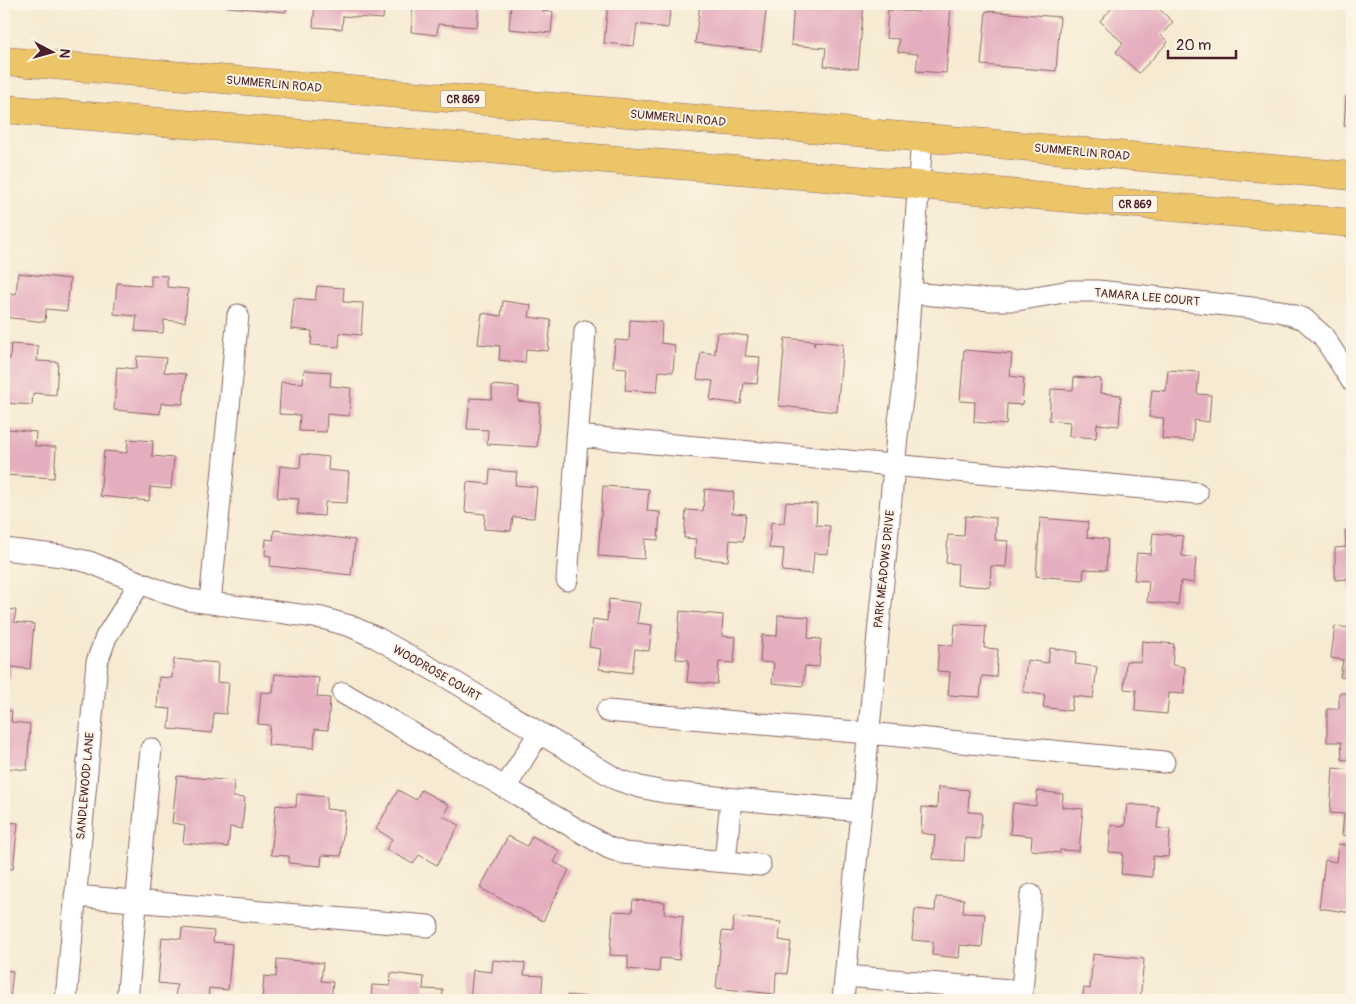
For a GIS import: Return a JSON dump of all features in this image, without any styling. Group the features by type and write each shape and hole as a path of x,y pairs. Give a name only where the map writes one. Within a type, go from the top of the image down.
{"main road":[{"name":"SUMMERLIN ROAD","path":"4,61 1352,176"},
{"name":"CR 869","path":"4,109 1352,223"}],"street":[{"name":"PARK MEADOWS DRIVE","path":"843,1000 894,465 904,384 922,138"},
{"name":"TAMARA LEE COURT","path":"911,293 1017,300 1070,291 1098,291 1280,311 1304,319 1323,336 1352,381"},
{"path":"210,603 238,315"},
{"path":"567,580 585,331"},
{"path":"577,436 1197,493"},
{"name":"WOODROSE COURT","path":"4,549 62,556 89,562 163,592 189,600 322,618 350,626 400,651 618,780 633,785 664,792 861,811"},
{"name":"SANDLEWOOD LANE","path":"66,1000 97,662 106,637 140,583"},
{"path":"344,694 616,851 760,865"},
{"path":"607,711 868,733 1164,762"},
{"path":"505,788 539,732"},
{"path":"126,1000 151,749"},
{"path":"725,862 731,799"},
{"path":"846,976 1022,996 1031,895"},
{"path":"75,896 428,926"}],"building":[{"path":"227,4 287,4 286,12 227,7"},
{"path":"315,4 384,4 383,19 343,16 342,29 313,27"},
{"path":"413,4 479,4 477,27 438,24 437,35 411,32"},
{"path":"511,4 543,4 543,11 553,12 551,33 509,29"},
{"path":"608,4 671,4 668,28 637,24 634,46 604,43"},
{"path":"700,4 767,4 761,51 695,43"},
{"path":"794,4 864,4 858,69 824,66 826,48 791,45"},
{"path":"919,4 951,5 946,73 916,71 918,54 898,52 899,39 886,38 888,10 918,12"},
{"path":"1116,4 1154,4 1173,22 1161,35 1168,42 1139,73 1116,52 1123,43 1100,21"},
{"path":"986,11 1060,17 1056,71 981,65"},
{"path":"1346,96 1352,97 1352,126 1344,126"},
{"path":"18,273 70,279 67,311 46,309 45,322 4,317 4,292 16,294"},
{"path":"151,275 167,276 167,287 188,289 185,322 164,320 163,333 135,331 137,316 114,314 117,283 151,286"},
{"path":"317,286 344,288 343,302 363,303 361,335 340,333 339,347 311,345 312,331 291,329 294,298 315,300"},
{"path":"503,301 531,305 529,317 551,320 548,351 526,349 525,363 499,360 500,346 478,344 482,313 501,316"},
{"path":"630,320 662,322 661,343 675,345 673,372 659,371 657,392 625,390 627,368 613,367 615,340 629,341"},
{"path":"717,332 748,336 745,356 760,357 757,384 744,383 741,404 710,400 713,381 697,379 701,352 715,354"},
{"path":"785,338 814,341 814,346 815,341 843,344 837,412 779,406"},
{"path":"11,344 38,346 37,361 58,362 56,395 33,393 32,405 4,403 4,358 10,359"},
{"path":"964,350 1012,354 1010,376 1024,378 1022,405 1007,404 1006,425 974,422 975,402 960,401"},
{"path":"137,356 166,358 164,372 186,374 183,404 161,403 160,414 114,410 117,367 136,369"},
{"path":"304,370 331,372 330,386 351,388 349,416 327,414 326,432 299,431 300,415 279,414 281,382 303,383"},
{"path":"1168,370 1199,372 1197,394 1211,395 1209,422 1194,420 1193,441 1162,439 1164,418 1149,417 1152,390 1166,391"},
{"path":"1074,377 1101,379 1100,393 1121,395 1119,426 1097,424 1096,438 1069,436 1070,422 1049,420 1051,389 1073,390"},
{"path":"492,385 519,387 518,401 540,403 537,447 487,444 488,430 467,429 470,398 492,399"},
{"path":"8,429 36,432 35,446 56,447 54,478 4,475 4,443 7,443"},
{"path":"128,439 153,441 152,456 174,458 171,489 150,487 149,501 100,496 104,451 127,453"},
{"path":"301,454 329,457 328,470 349,472 347,503 325,502 324,516 297,514 299,499 277,498 280,466 300,468"},
{"path":"1352,464 1352,484 1346,482"},
{"path":"490,470 517,472 515,485 537,487 534,518 513,517 511,531 484,529 485,514 465,512 467,482 489,484"},
{"path":"603,486 649,489 647,511 660,512 658,540 645,539 644,559 598,556"},
{"path":"705,489 734,492 732,513 746,514 743,541 730,540 728,561 695,558 696,539 684,538 686,510 703,511"},
{"path":"786,502 817,504 816,525 830,526 828,554 814,553 812,574 782,571 784,549 769,548 771,522 784,523"},
{"path":"965,516 996,518 995,540 1008,541 1006,567 991,566 990,587 957,585 958,564 946,563 948,535 964,536"},
{"path":"1040,518 1088,522 1087,537 1108,539 1106,570 1084,569 1083,580 1036,576"},
{"path":"274,530 355,540 351,575 270,566 271,556 265,555 266,539 273,540"},
{"path":"1345,530 1352,530 1352,593 1349,593 1348,579 1335,580 1335,548 1346,547"},
{"path":"1153,533 1183,536 1182,556 1196,558 1194,583 1181,581 1178,605 1147,602 1149,581 1134,580 1137,553 1151,554"},
{"path":"609,599 640,603 637,623 652,625 649,651 635,649 632,673 599,669 601,649 589,647 593,619 607,621"},
{"path":"4,609 16,610 14,622 34,624 30,669 11,667 10,679 4,678"},
{"path":"680,611 723,615 722,636 736,637 734,663 719,662 717,684 687,682 689,660 676,659"},
{"path":"778,615 809,617 808,638 821,639 819,667 805,666 803,686 772,683 774,663 760,662 762,635 777,636"},
{"path":"1351,615 1352,678 1340,677 1343,660 1331,658 1335,626 1349,628"},
{"path":"955,624 986,626 984,648 998,649 996,677 982,676 980,697 948,695 950,672 937,671 939,644 953,646"},
{"path":"1142,641 1174,644 1172,665 1185,667 1184,694 1169,693 1167,714 1135,711 1136,690 1124,689 1126,661 1141,662"},
{"path":"1050,648 1077,652 1075,664 1097,667 1093,698 1073,696 1071,711 1043,707 1045,695 1023,692 1027,660 1048,663"},
{"path":"174,659 218,663 217,682 229,683 226,714 214,713 212,733 169,729 171,709 157,708 159,677 172,678"},
{"path":"275,674 319,678 317,697 330,698 328,730 315,729 314,748 268,745 270,725 258,724 261,692 273,693"},
{"path":"1339,693 1352,693 1352,759 1342,760 1341,742 1327,742 1327,709 1339,709"},
{"path":"4,710 12,711 11,722 30,724 27,770 8,768 7,779 4,779"},
{"path":"1333,768 1352,770 1352,836 1342,835 1344,814 1330,813"},
{"path":"177,776 234,781 233,797 245,798 242,829 230,827 228,847 183,843 185,825 172,823"},
{"path":"938,787 969,790 968,812 982,813 980,839 965,838 964,861 933,859 935,835 921,833 922,807 937,808"},
{"path":"398,790 416,800 421,790 449,805 443,816 459,825 437,865 419,855 413,864 386,849 392,839 376,829"},
{"path":"1037,791 1063,794 1062,807 1083,809 1079,851 1060,850 1060,853 1031,850 1032,836 1010,834 1013,803 1036,806"},
{"path":"297,794 327,797 326,809 345,811 341,856 322,855 321,866 289,863 289,856 271,855 276,805 296,807"},
{"path":"1127,804 1159,807 1157,828 1170,829 1168,857 1153,856 1152,877 1121,874 1123,853 1109,852 1111,825 1125,826"},
{"path":"4,822 18,823 13,869 4,868"},
{"path":"508,836 527,846 532,836 560,851 554,862 569,870 543,921 480,888"},
{"path":"1338,844 1352,846 1352,913 1319,908 1325,860 1336,862"},
{"path":"936,897 964,899 963,913 985,914 982,947 960,945 959,958 932,955 933,942 912,940 915,909 935,911"},
{"path":"633,900 665,902 664,914 683,916 679,960 660,958 659,972 628,969 628,956 610,955 613,911 632,912"},
{"path":"734,917 781,922 779,940 791,942 787,974 776,973 775,994 716,988 722,931 732,932"},
{"path":"182,928 214,931 213,942 232,944 228,990 209,988 208,1000 175,997 177,985 158,983 162,937 181,939"},
{"path":"1093,954 1144,959 1140,1000 1082,1000 1084,988 1090,989"},
{"path":"277,959 323,963 321,981 333,982 331,1000 262,1000 264,976 276,977"},
{"path":"493,960 525,963 524,975 543,976 541,1000 470,1000 473,970 492,972"},
{"path":"4,970 13,971 10,999 4,998"},
{"path":"391,973 424,977 423,989 443,990 442,1000 371,1000 372,985 390,986"},
{"path":"567,995 590,997 590,1000 567,1000"}]}
